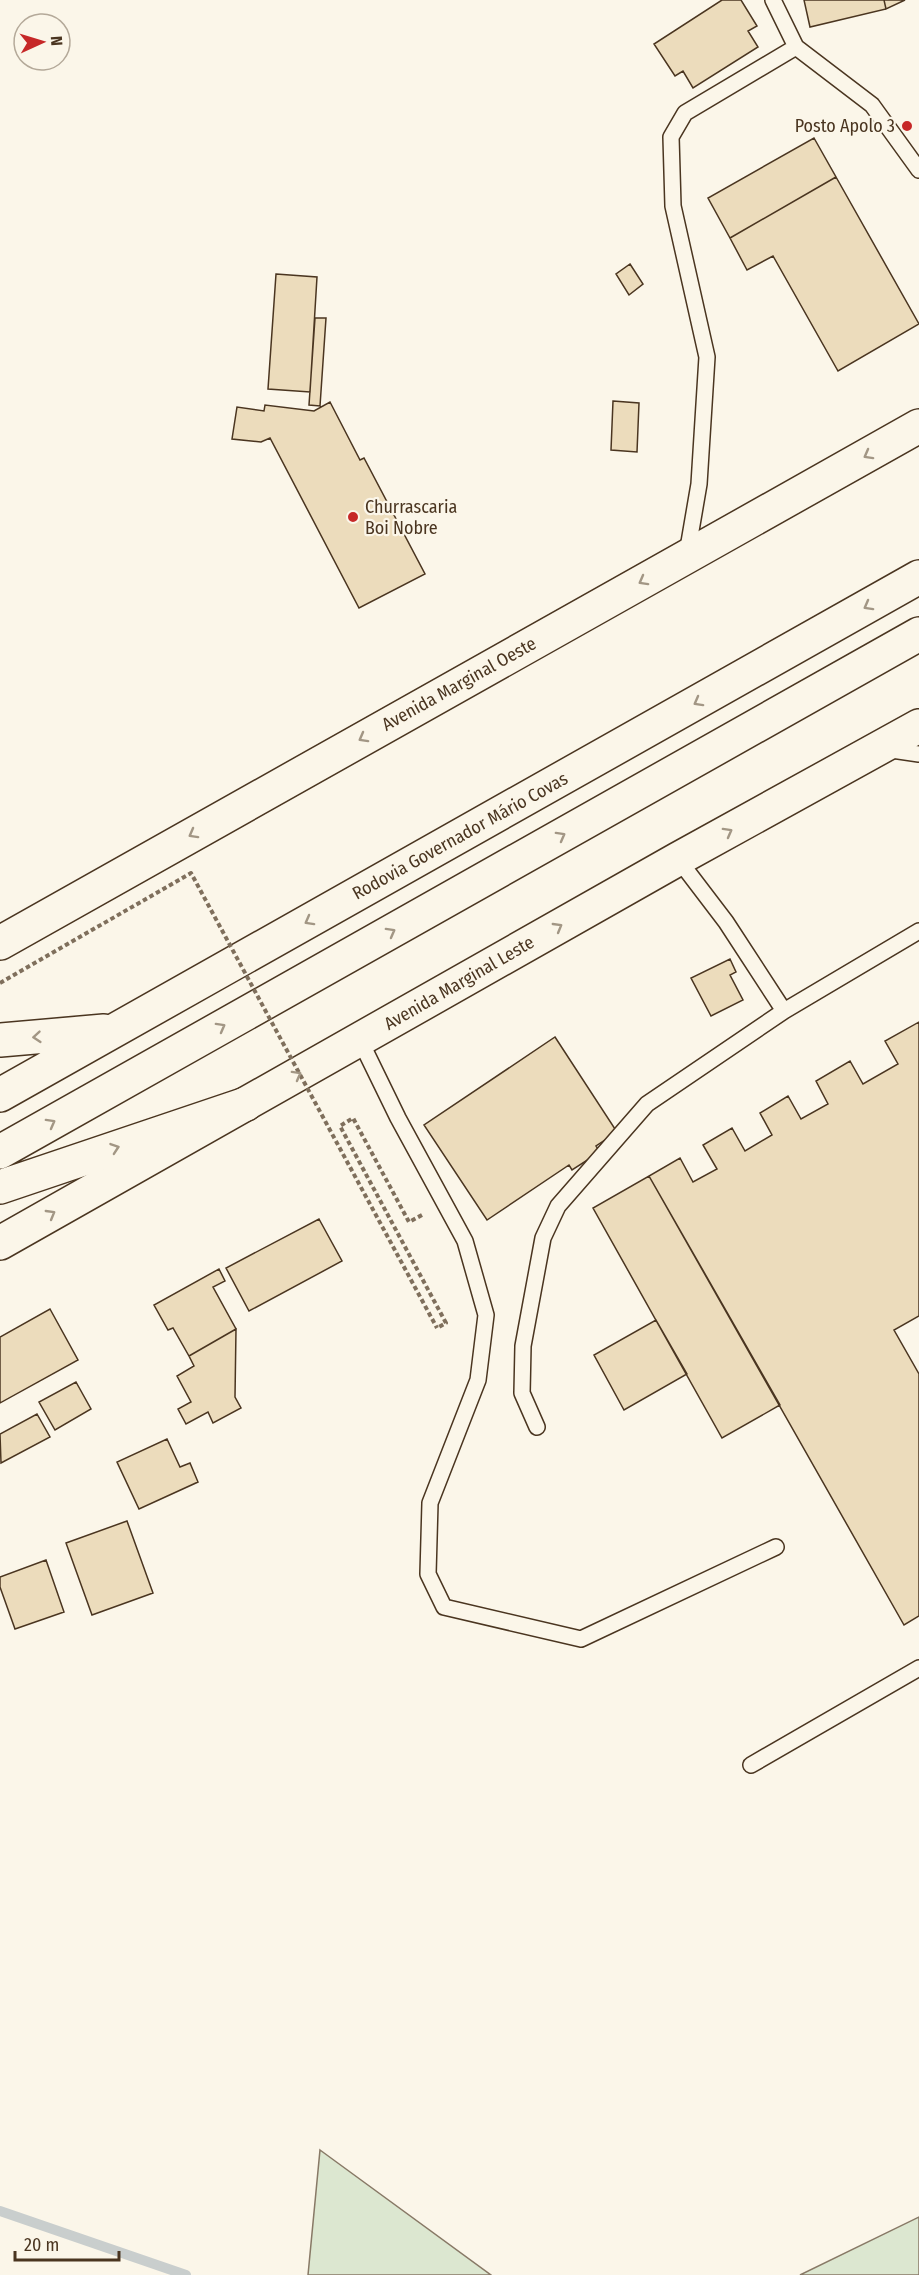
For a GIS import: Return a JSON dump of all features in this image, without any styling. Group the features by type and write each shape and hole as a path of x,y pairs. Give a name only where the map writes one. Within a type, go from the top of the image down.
{"main road":[{"name":"Avenida Marginal Oeste","path":"0,943 919,426"},
{"name":"Rodovia Governador Mário Covas","path":"0,1095 919,577"},
{"path":"0,1152 919,634"},
{"name":"Avenida Marginal Leste","path":"0,1243 678,859 919,726"},
{"path":"0,1040 115,1030"},
{"path":"0,1187 246,1104"}],"lane":[{"path":"773,0 796,47 872,105 919,170"},
{"path":"686,557 699,484 707,357 673,206 671,137 685,113 796,47"},
{"path":"879,748 919,754"},
{"path":"678,859 726,922 784,1011"},
{"path":"537,1427 522,1393 523,1346 543,1238 558,1206 647,1104 784,1011 919,931"},
{"path":"360,1040 398,1118 465,1241 486,1315 478,1380 430,1503 428,1574 444,1607 581,1639 776,1547"},
{"path":"751,1765 919,1668"}],"path":[{"path":"0,983 191,873 437,1328 446,1323 340,1126 353,1118 409,1222 444,1202"}],"green space":[{"path":"320,2150 491,2275 308,2275"},
{"path":"919,2217 919,2275 800,2275"}],"building":[{"path":"722,0 741,0 757,26 748,31 758,47 693,88 683,71 675,76 654,44"},
{"path":"804,0 884,0 886,9 810,27"},
{"path":"884,0 905,0 886,9"},
{"path":"814,138 836,177 730,238 708,198"},
{"path":"836,177 919,324 838,371 773,256 747,270 730,238"},
{"path":"630,264 643,284 629,295 616,274"},
{"path":"276,274 317,277 310,392 268,389"},
{"path":"315,318 326,318 320,406 309,405"},
{"path":"613,401 639,403 637,452 611,450"},
{"name":"Churrascaria Boi Nobre","path":"330,402 360,460 364,458 425,574 359,608 270,438 261,442 232,439 237,407 264,411 265,405 314,411"},
{"path":"730,959 736,972 730,975 743,1000 711,1016 691,978"},
{"path":"919,1022 919,1316 894,1330 919,1374 919,1616 904,1625 649,1176 680,1158 693,1182 717,1169 703,1145 732,1128 745,1151 772,1135 760,1113 788,1096 801,1119 828,1104 816,1081 850,1061 863,1084 898,1064 885,1041"},
{"path":"555,1037 617,1132 596,1146 600,1152 572,1170 569,1165 487,1220 424,1125"},
{"path":"649,1176 780,1405 722,1438 593,1208"},
{"path":"319,1219 342,1261 249,1311 226,1268"},
{"path":"219,1269 225,1281 213,1287 236,1329 189,1356 173,1328 168,1330 154,1305"},
{"path":"50,1309 78,1360 0,1403 0,1337"},
{"path":"656,1320 687,1374 624,1410 594,1355"},
{"path":"236,1329 235,1397 241,1408 213,1423 208,1412 186,1424 178,1409 191,1402 177,1376 194,1366 189,1356"},
{"path":"76,1382 91,1409 55,1430 39,1402"},
{"path":"37,1414 50,1437 1,1463 0,1434"},
{"path":"167,1439 180,1467 190,1463 198,1482 139,1509 117,1462"},
{"path":"127,1521 153,1593 92,1615 66,1543"},
{"path":"46,1560 64,1612 15,1629 0,1587 0,1577"}],"waterway":[{"path":"0,2211 186,2275"}],"place":[{"name":"Posto Apolo 3","path":"907,126"},
{"name":"Churrascaria Boi Nobre","path":"353,517"}]}
